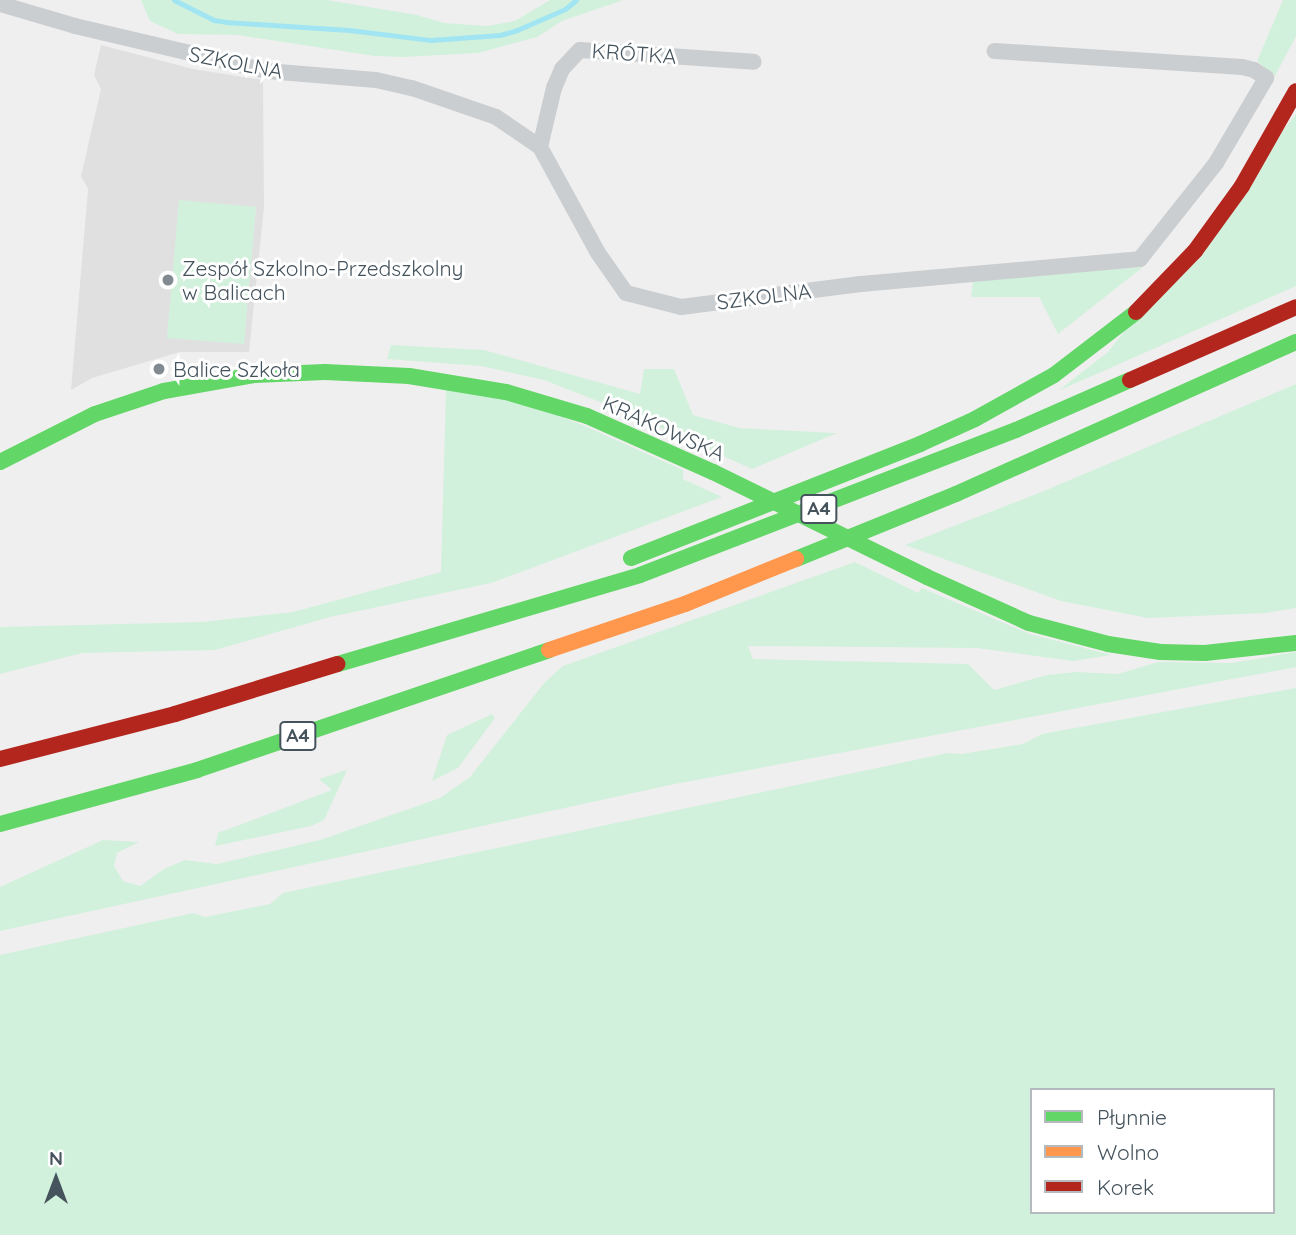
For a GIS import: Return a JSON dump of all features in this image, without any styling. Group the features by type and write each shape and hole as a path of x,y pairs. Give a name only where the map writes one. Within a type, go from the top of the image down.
{"main road":[{"name":"A4","path":"502,613 636,555 920,444 975,419 1054,375 1112,334 1143,306 1195,251 1242,186 1296,91"},
{"name":"A4","path":"0,759 214,703 502,613 640,575 747,536 1016,430 1296,307"},
{"name":"A4","path":"0,824 197,770 685,604 956,494 1296,342"},
{"name":"KRAKOWSKA","path":"0,461 95,414 164,391 254,375 325,372 409,376 506,392 587,416 713,472 927,577 1029,623 1108,645 1160,652 1205,653 1296,643"}],"street":[{"name":"SZKOLNA","path":"0,4 75,26 267,71 376,80 412,88 496,117 540,147 598,253 626,292 681,307 861,284 1140,259 1216,163 1266,78 1254,70 1242,67 995,51"},
{"name":"KRÓTKA","path":"540,147 554,88 562,69 580,50 754,62"}],"shaded area":[{"name":"Zespół Szkolno-Przedszkolny w Balicach","path":"101,45 193,69 263,80 264,207 249,352 180,352 92,378 71,390 88,189 81,176 101,89 94,75"}],"green space":[{"path":"141,0 327,0 417,15 444,23 487,26 515,21 550,0 623,0 562,21 537,37 478,53 404,57 375,56 237,35 178,34 150,21"},
{"path":"1283,0 1296,0 1296,36 1275,76 1257,61"},
{"path":"1296,114 1296,286 1058,391 1108,352"},
{"path":"179,200 256,207 244,344 167,338"},
{"path":"1143,267 1058,334 1039,297 971,297 973,280"},
{"path":"391,345 484,350 640,394 644,369 674,369 693,415 740,428 837,433 752,469 628,413 544,380 481,366 387,359"},
{"path":"1296,384 1296,608 1266,613 1148,618 1061,601 905,545 1044,491"},
{"path":"446,390 514,399 580,424 683,470 683,479 722,497 491,583 330,617 215,650 82,653 0,674 0,627 202,622 293,612 441,572"},
{"path":"855,562 918,593 922,588 1030,634 1111,655 1073,661 977,648 748,646 753,659 968,664 994,690 1047,675 1076,672 1118,674 1158,662 1232,663 1296,652 1296,667 675,784 0,931 0,887 103,840 139,842 117,853 114,866 123,881 140,886 164,869 185,860 217,864 320,840 440,798 470,777 545,682 563,666"},
{"path":"1296,688 1296,1235 0,1235 0,955 193,913 205,917 270,904 283,893 948,753 962,754 1023,744 1042,734"},
{"path":"492,714 495,718 458,768 432,781 447,735"},
{"path":"347,770 324,820 311,826 215,846 218,833 332,790 319,779"}],"waterway":[{"path":"174,0 214,20 226,22 349,30 431,40 500,35 565,9 576,0"}],"traffic: fast":[{"path":"631,558 920,444 975,419 1054,375 1136,312"},
{"path":"796,559 956,494 1296,342"},
{"path":"0,462 95,414 164,391 254,375 325,372 409,376 506,392 587,416 713,472"},
{"path":"338,664 640,575 1016,430 1130,380"},
{"path":"713,472 927,577"},
{"path":"927,577 1029,623 1108,644 1160,652 1205,653 1296,643"},
{"path":"0,824 197,770 549,650"}],"traffic: slow":[{"path":"549,650 685,604 796,559"}],"traffic: jam":[{"path":"1136,312 1195,251 1242,186 1296,91"},
{"path":"1130,380 1296,307"},
{"path":"0,759 175,714 338,664"}],"place":[{"name":"Zespół Szkolno-Przedszkolny w Balicach","path":"168,280"},
{"name":"Balice Szkoła","path":"159,369"}]}
